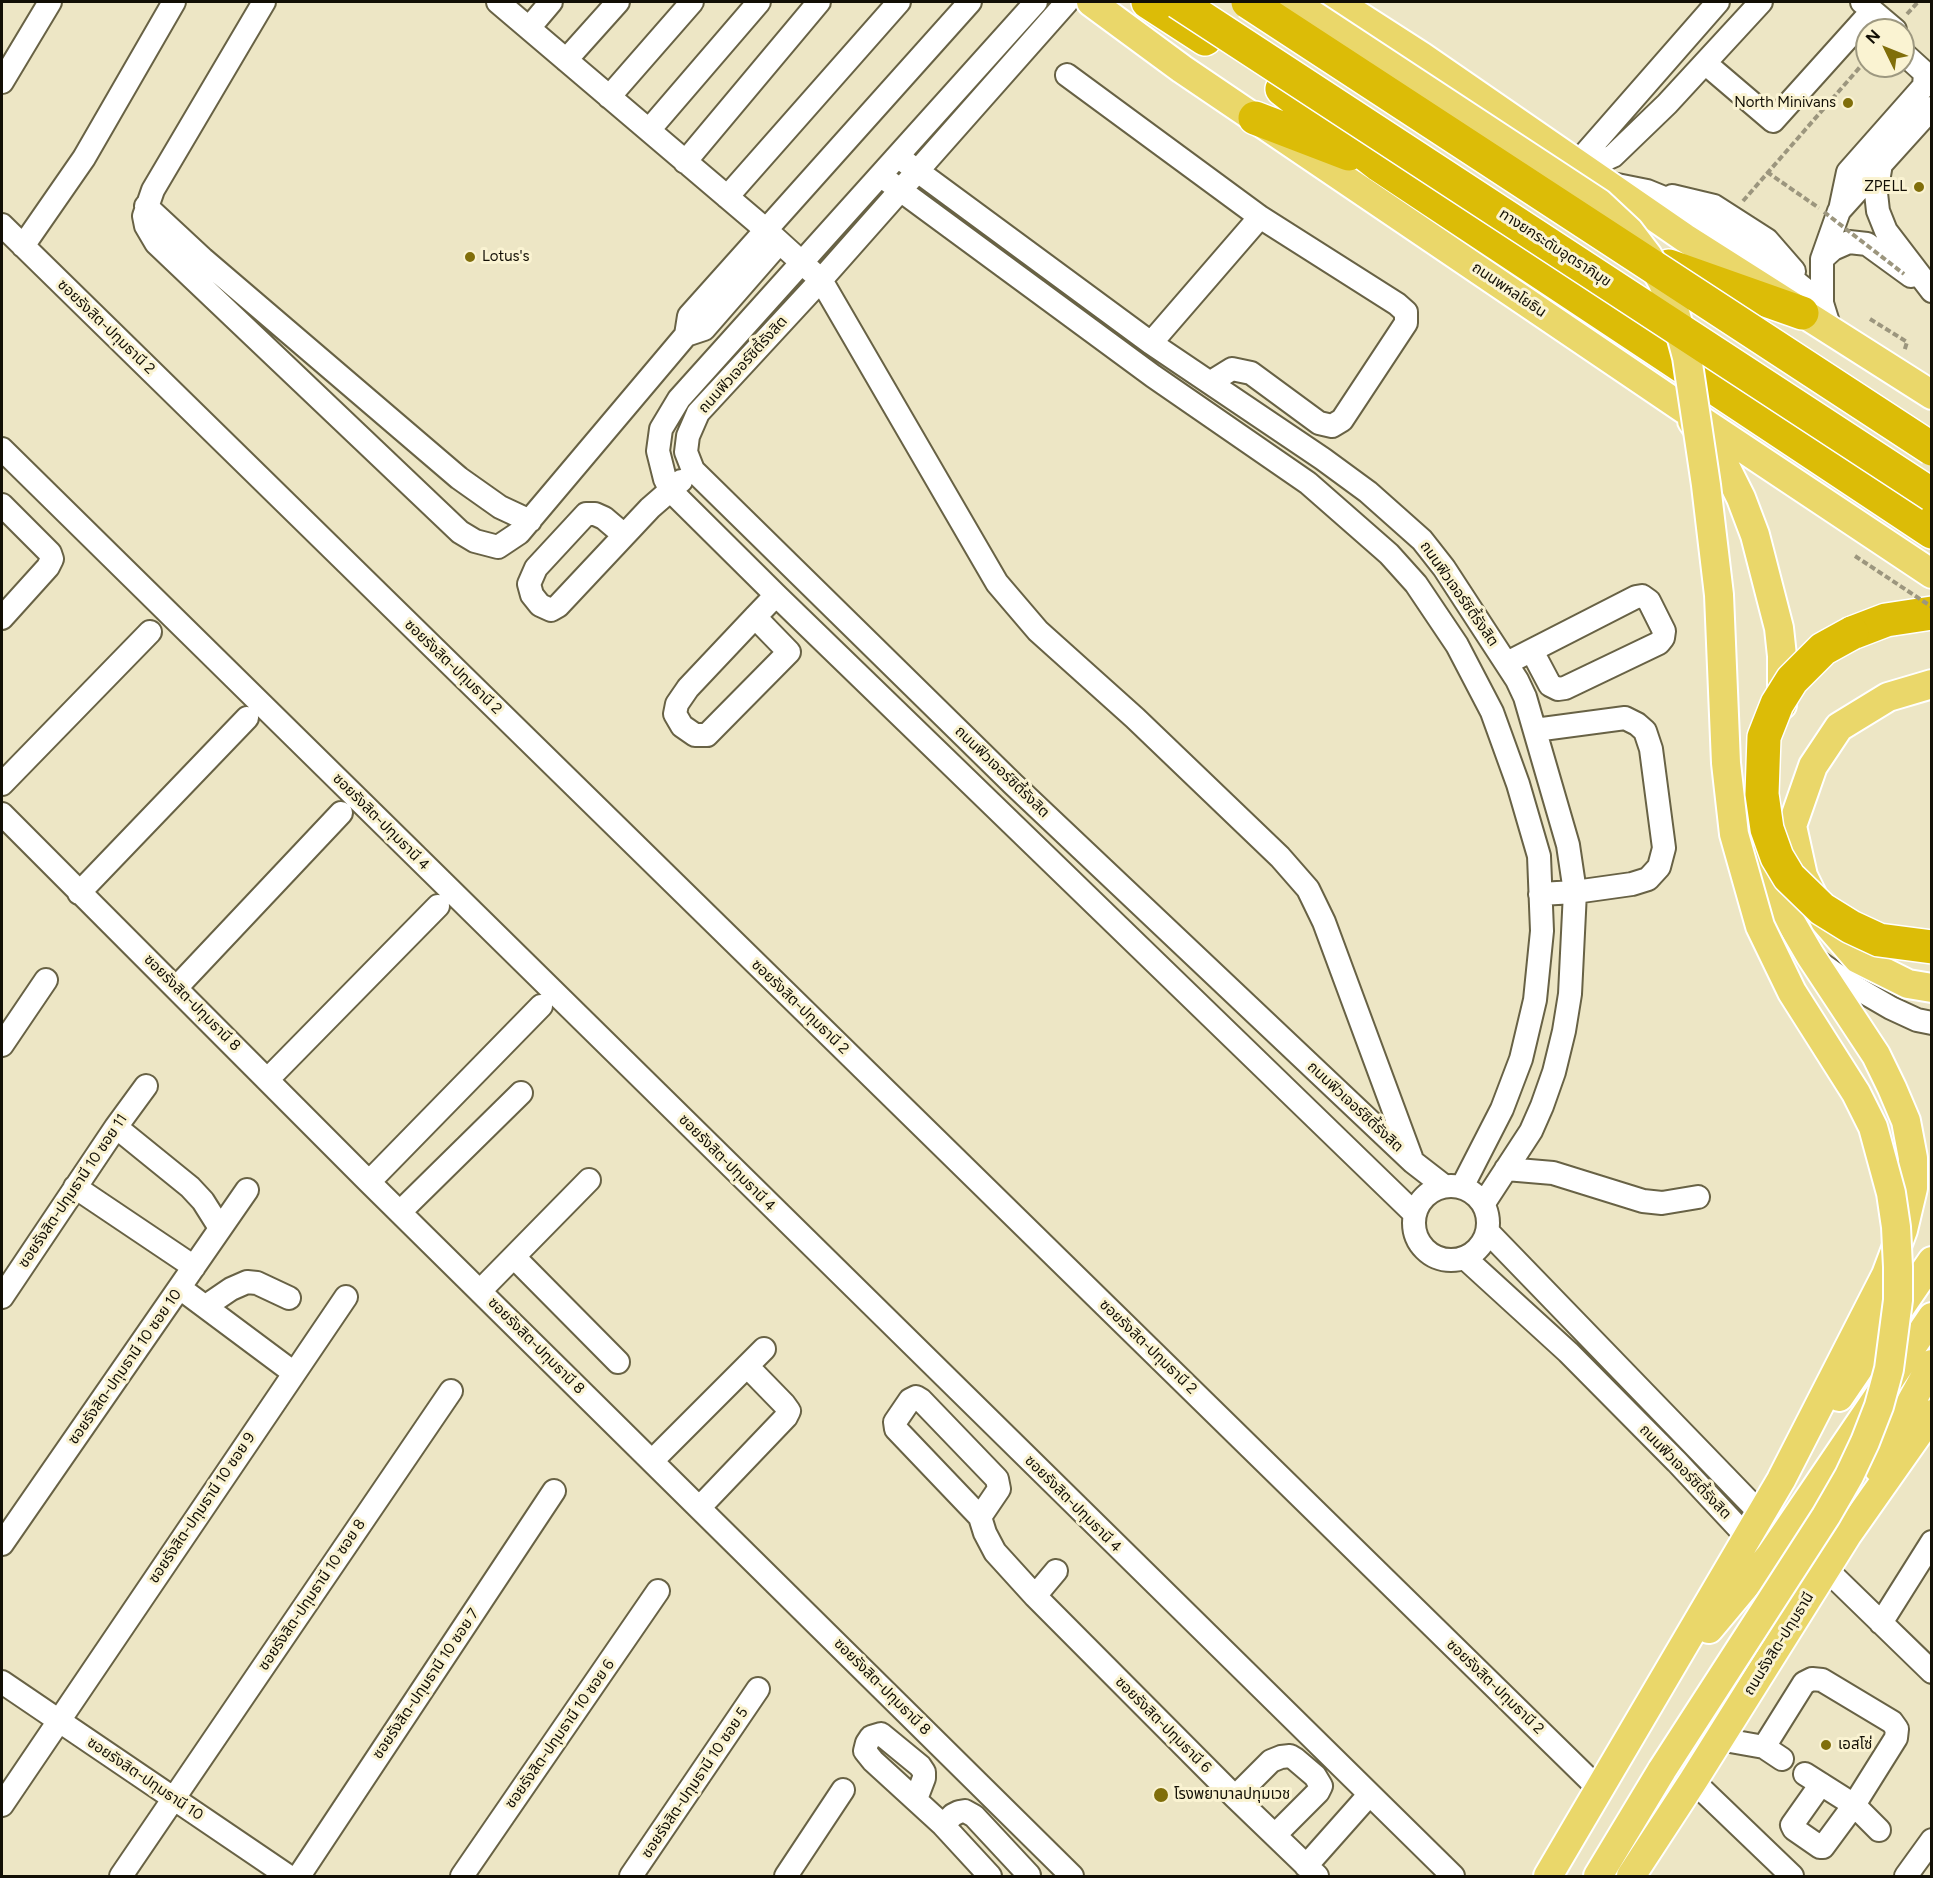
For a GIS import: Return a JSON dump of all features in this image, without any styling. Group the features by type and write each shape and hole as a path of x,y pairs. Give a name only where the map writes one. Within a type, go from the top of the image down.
{"highway":[{"path":"1148,2 1826,439 1932,510"},
{"name":"ทางยกระดับอุตราภิมุข","path":"1178,2 1932,495"},
{"path":"1248,2 1932,449"},
{"path":"1267,2 1372,74 1932,436"},
{"path":"1282,89 1379,165 1932,532"},
{"path":"1255,118 1379,165"},
{"path":"1669,266 1813,304"},
{"path":"1734,834 1764,737 1777,704 1792,680 1823,649 1852,633 1886,620 1932,613"},
{"path":"1764,737 1762,794 1767,829 1777,857 1788,877 1822,909 1851,927 1879,940 1932,947"}],"main road":[{"name":"ถนนพหลโยธิน","path":"1091,2 1182,69 1932,574"},
{"path":"1293,2 1599,203 1629,231 1648,256 1663,283 1676,316 1694,393 1719,595 1726,763 1734,834 1760,926 1778,964 1792,992 1856,1093 1873,1127 1883,1158 1896,1227 1898,1300 1889,1370 1875,1415 1849,1476 1826,1516 1662,1770 1598,1876"},
{"path":"1337,2 1685,238 1813,304 1831,332 1932,395"},
{"path":"1548,1876 1781,1480 1886,1275 1903,1230 1912,1188 1913,1158 1906,1121 1892,1088 1871,1047 1810,956 1782,907 1774,885 1768,859 1769,807 1779,740 1783,680 1782,656 1773,600 1742,498 1713,448 1684,409"},
{"path":"1932,684 1888,697 1839,726 1813,766 1792,826 1803,876 1825,921 1858,959 1908,984 1932,988"},
{"path":"1781,1480 1885,1333 1932,1261"},
{"path":"1656,1693 1770,1556 1932,1317"},
{"path":"1847,1535 1893,1435 1932,1364"},
{"name":"ถนนรังสิต-ปทุมธานี","path":"1631,1876 1847,1535 1932,1414"}],"street":[{"path":"2,82 50,2"},
{"path":"23,246 84,158 174,2"},
{"path":"264,2 153,190 144,216 146,226 156,243 460,532 476,542 498,548 519,533 530,521 686,335 704,329 772,236 970,2"},
{"path":"498,2 821,280"},
{"path":"529,28 551,2"},
{"path":"566,60 618,2"},
{"path":"609,97 692,2"},
{"path":"649,130 759,2"},
{"path":"685,162 819,2"},
{"path":"727,197 899,2"},
{"name":"ถนนฟิวเจอร์ซิตี้รังสิต","path":"881,176 1153,376 1308,483 1389,554 1416,584 1457,645 1492,712 1518,784 1539,856 1542,931 1535,1000 1521,1059 1502,1109 1453,1186 1425,1196 1415,1214 776,595 671,491 665,478 658,451 662,429 679,399 1036,2"},
{"name":"ถนนฟิวเจอร์ซิตี้รังสิต","path":"1067,2 821,280 698,413 688,436 686,452 693,470 1013,784 1413,1162"},
{"path":"1588,172 1718,2"},
{"path":"1588,172 1613,156 1667,104 1761,2"},
{"path":"1705,63 1773,121 1867,17"},
{"path":"1915,47 1932,62"},
{"path":"1813,304 1832,212 1848,172 1924,86 1926,73 1915,63"},
{"path":"1067,75 1260,217 1398,304 1406,312 1406,323 1342,420 1332,426 1319,423 1251,373 1232,369 1211,382"},
{"path":"1832,212 1881,164 1932,108"},
{"name":"ถนนฟิวเจอร์ซิตี้รังสิต","path":"898,157 1150,343 1211,382 1368,492 1422,540 1444,568 1507,663 1525,697 1535,730 1568,845 1575,892 1570,994 1554,1072 1531,1131 1484,1203"},
{"path":"1881,164 1876,193 1878,211 1886,231 1930,290"},
{"path":"1588,172 1647,191 1710,204 1767,240 1813,304"},
{"path":"1647,191 1680,207 1796,282 1813,304"},
{"path":"146,206 203,259 459,478 500,507 530,521"},
{"path":"1150,343 1260,217"},
{"name":"ซอยรังสิต-ปทุมธานี 2","path":"2,225 1599,1789"},
{"path":"1822,259 1833,249 1849,242 1867,244 1930,290"},
{"name":"ถนนฟิวเจอร์ซิตี้รังสิต","path":"821,280 997,583 1038,631 1135,718 1280,857 1308,889 1324,922 1413,1162"},
{"name":"ซอยรังสิต-ปทุมธานี 4","path":"2,449 1453,1876"},
{"path":"1308,483 1323,459"},
{"path":"624,535 650,508 693,470"},
{"path":"2,505 50,553 52,559 48,567 2,618"},
{"path":"755,617 789,652 707,735 695,735 682,726 675,714 677,704 688,688 755,617 776,595"},
{"path":"1507,663 1636,597 1642,596 1649,601 1664,631 1659,643 1558,689 1550,685 1532,651"},
{"path":"2,784 150,632"},
{"path":"1525,697 1550,685"},
{"path":"79,893 247,718"},
{"path":"1535,730 1625,718 1638,724 1645,731 1651,748 1664,848 1659,867 1648,879 1632,884 1575,892 1540,894"},
{"path":"993,805 1013,784"},
{"path":"176,988 341,813"},
{"name":"ซอยรังสิต-ปทุมธานี 8","path":"2,814 399,1212 1072,1876"},
{"path":"268,1079 438,906"},
{"path":"1810,956 1848,983 1891,1008 1917,1020 1932,1023"},
{"path":"2,1045 46,980"},
{"path":"369,1182 541,1006"},
{"name":"ซอยรังสิต-ปทุมธานี 10 ซอย 11","path":"2,1296 146,1086"},
{"path":"399,1212 521,1093"},
{"path":"116,1127 190,1187 203,1201 220,1228"},
{"path":"1413,1162 1453,1186 1471,1190 1484,1203 1488,1212 1488,1232 1476,1252 1465,1258 1445,1260 1426,1252 1415,1235 1415,1214"},
{"path":"1506,1169 1553,1173 1643,1201 1662,1203 1698,1197"},
{"path":"480,1291 589,1180"},
{"path":"75,1187 194,1266"},
{"name":"ซอยรังสิต-ปทุมธานี 10 ซอย 10","path":"2,1544 247,1190"},
{"name":"ถนนฟิวเจอร์ซิตี้รังสิต","path":"1488,1232 1754,1526"},
{"path":"514,1257 618,1362"},
{"name":"ถนนฟิวเจอร์ซิตี้รังสิต","path":"1465,1258 1568,1352 1677,1462 1754,1526"},
{"path":"206,1306 231,1289 247,1282 257,1283 289,1298"},
{"path":"180,1288 294,1373"},
{"name":"ซอยรังสิต-ปทุมธานี 10 ซอย 9","path":"2,1805 346,1297"},
{"path":"652,1461 764,1349"},
{"path":"700,1507 786,1417 789,1411 747,1366"},
{"name":"ซอยรังสิต-ปทุมธานี 10 ซอย 8","path":"122,1876 451,1390"},
{"path":"916,1397 921,1400 997,1479 999,1489 980,1517 896,1429 895,1422 910,1400 916,1397"},
{"name":"ซอยรังสิต-ปทุมธานี 10 ซอย 7","path":"299,1876 554,1491"},
{"name":"ซอยรังสิต-ปทุมธานี 6","path":"980,1517 995,1552 1035,1596 1312,1871"},
{"path":"1881,1623 1932,1542"},
{"path":"1826,1569 1932,1672"},
{"path":"1035,1596 1056,1571"},
{"name":"ซอยรังสิต-ปทุมธานี 10 ซอย 6","path":"462,1876 658,1591"},
{"path":"1719,1739 1773,1753 1804,1683 1812,1679 1822,1680 1892,1722 1897,1730 1896,1738 1854,1805 1827,1844 1820,1847 1794,1829 1792,1825 1813,1779 1854,1805 1879,1830"},
{"name":"ซอยรังสิต-ปทุมธานี 10","path":"2,1682 288,1876"},
{"name":"ซอยรังสิต-ปทุมธานี 10 ซอย 5","path":"631,1876 759,1689"},
{"path":"1235,1797 1270,1761 1281,1756 1290,1756 1315,1776 1321,1786 1318,1792 1275,1835"},
{"path":"1693,1781 1792,1876"},
{"path":"786,1876 843,1790"},
{"path":"1312,1871 1369,1795"},
{"path":"916,1799 990,1876"},
{"path":"943,1825 953,1815 965,1811 974,1816 1028,1876 1050,1854"},
{"path":"1906,1876 1932,1840"}],"path":[{"path":"1730,216 1855,73"},
{"path":"1767,172 1832,212 1904,274"},
{"path":"1855,556 1932,607"}],"place":[{"name":"North Minivans","path":"1848,103"},
{"name":"ZPELL","path":"1919,187"},
{"name":"Lotus's","path":"470,257"},
{"name":"เอสโซ่","path":"1826,1745"},
{"name":"โรงพยาบาลปทุมเวช","path":"1161,1795"}]}
